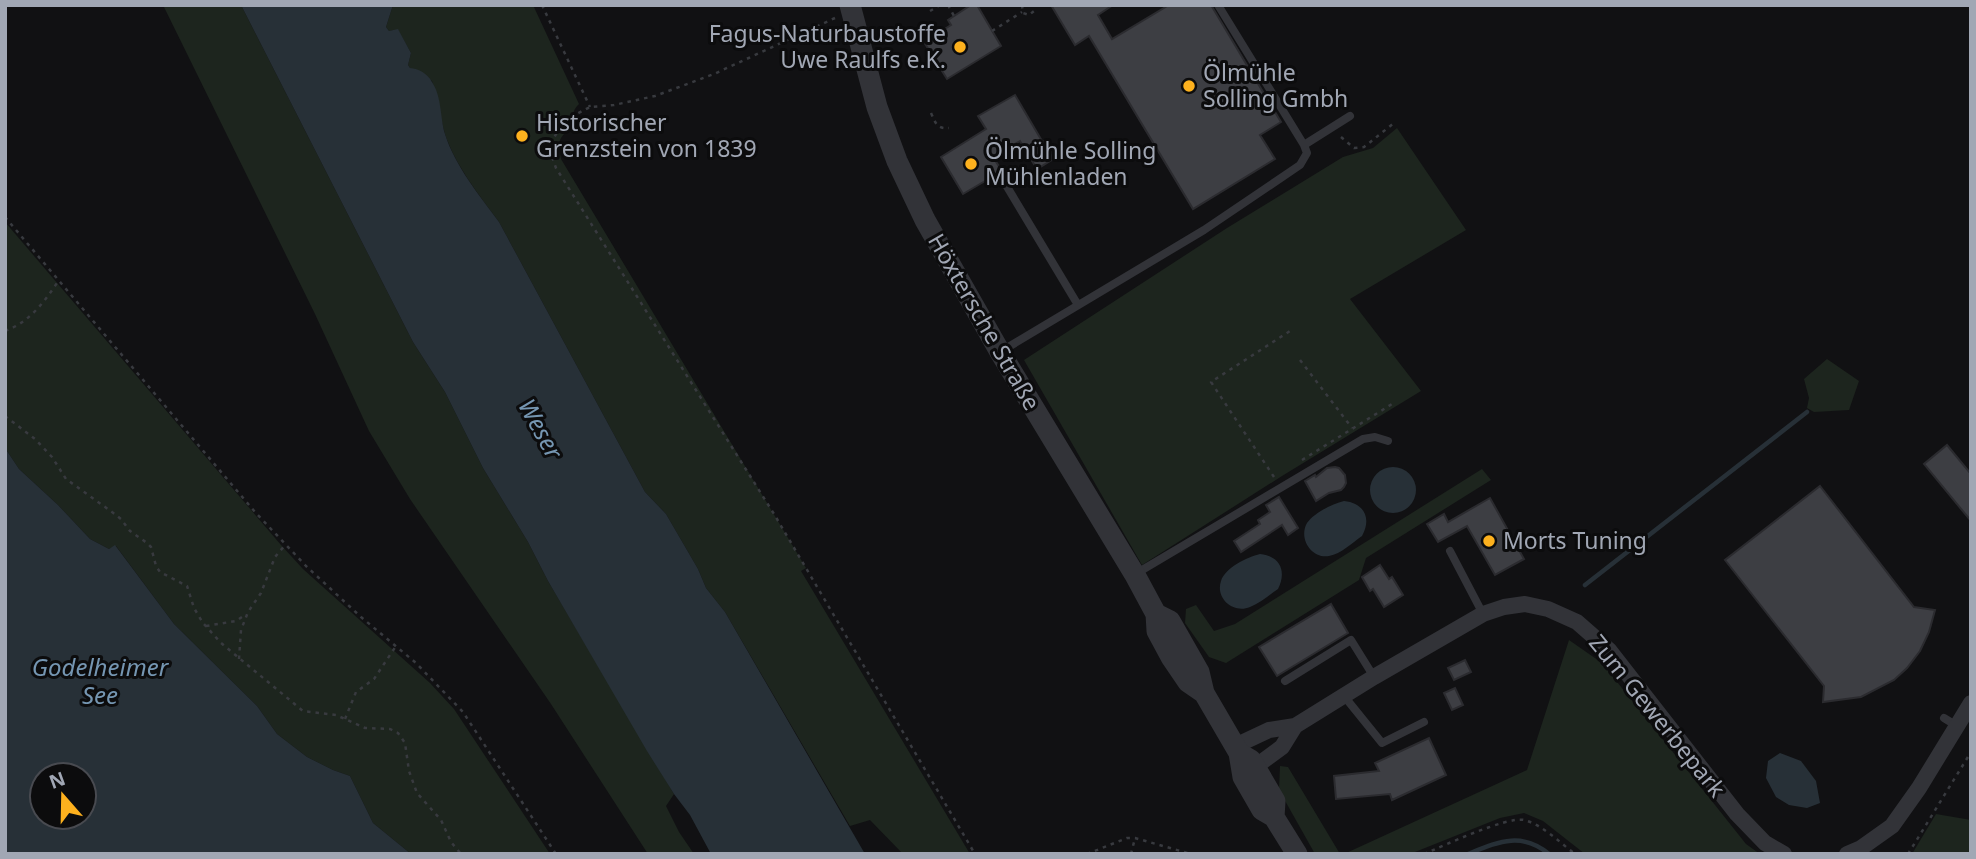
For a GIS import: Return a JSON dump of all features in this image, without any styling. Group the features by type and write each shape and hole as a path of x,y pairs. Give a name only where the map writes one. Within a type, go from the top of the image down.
{"street":[{"name":"Höxtersche Straße","path":"851,8 870,84 897,161 925,220 1000,352 1135,575 1156,614 1157,631 1171,657 1188,682 1204,693 1275,801 1274,817 1297,854"},
{"name":"Zum Gewerbepark","path":"1243,755 1269,730 1295,726 1483,614 1525,604 1548,609 1577,622 1609,650 1737,814 1765,843 1784,854"},
{"path":"1847,854 1861,848 1892,826 1919,788 1950,722 1971,703"},
{"name":"Zum Gewerbepark","path":"1243,755 1282,747 1295,726"}],"lane":[{"path":"1000,352 1204,230 1300,165 1307,153 1304,145 1218,5"},
{"path":"1304,145 1350,116"},
{"path":"1006,185 1078,305"},
{"path":"1135,575 1342,450 1363,439 1375,437 1388,441"},
{"path":"1450,551 1483,614"},
{"path":"1285,681 1351,640 1374,677"},
{"path":"1344,696 1382,743 1424,722"}],"path":[{"path":"542,5 590,107"},
{"path":"930,11 940,5"},
{"path":"948,5 954,16"},
{"path":"1022,5 1022,12"},
{"path":"1022,12 1031,15 1034,5"},
{"path":"851,8 714,74 655,96 590,107 569,118 559,129 551,143 551,154 555,168 774,514 975,854"},
{"path":"992,30 1022,12"},
{"path":"932,113 937,127 949,128"},
{"path":"1330,129 1354,148 1364,147 1394,123"},
{"path":"5,217 255,512 306,566 416,663 463,712 556,854"},
{"path":"5,331 31,316 59,279"},
{"path":"1274,477 1212,382 1290,331"},
{"path":"1300,360 1352,428 1392,404"},
{"path":"5,416 35,439 52,457 66,479 112,512 130,531 147,542 160,572 187,586 194,608 220,643 303,711 398,733 405,743 409,771 417,793 441,820 451,842 461,854"},
{"path":"239,659 241,630 248,612 261,593 275,557 286,544"},
{"path":"206,626 236,621 248,612"},
{"path":"345,719 356,692 374,679 396,646"},
{"path":"1908,854 1971,752"},
{"path":"1424,854 1496,825 1521,819 1537,825 1575,854"},
{"path":"1087,854 1127,838 1191,854"},
{"path":"1130,854 1135,838"}],"shaded area":[{"path":"163,5 241,5 413,342 445,392 483,468 674,794 666,806 694,854 648,854 551,704 410,499 369,431 315,314"},
{"path":"393,5 533,5 579,104 570,126 560,140 561,159 806,568 801,571 970,854 903,854 870,820 850,826 725,612 706,588 666,514 645,492 499,222 455,157 445,134 432,81 410,68 408,65 411,53 398,30 389,31 386,27"},
{"path":"1397,128 1466,230 1350,299 1421,391 1142,565 1024,360 1227,228 1343,157 1373,148"},
{"path":"5,222 303,569 430,683 454,709 550,854 411,854 373,823 350,776 307,757 277,734 257,706 174,624 116,546 109,549 90,539 19,469 5,448"},
{"path":"1827,359 1859,381 1849,410 1814,412 1807,408 1809,398 1804,379"},
{"path":"1482,469 1491,480 1366,558 1359,580 1226,663 1209,657 1185,623 1186,609 1196,605 1214,631 1235,624"},
{"path":"1569,640 1602,663 1746,844 1760,854 1585,854 1543,821 1524,813 1500,818 1410,854 1344,854 1527,770"},
{"path":"1280,766 1288,767 1340,854 1315,854 1279,790"},
{"path":"1936,814 1971,820 1971,854 1912,854"}],"water":[{"name":"Weser","path":"241,5 393,5 386,27 389,31 398,29 411,53 408,65 425,74 435,88 445,134 455,158 499,222 645,492 666,514 706,588 725,612 865,854 711,854 690,815 647,751 548,581 528,542 483,468 445,392 413,342"},
{"name":"Godelheimer See","path":"5,448 19,469 90,539 109,549 115,545 174,624 257,706 277,734 307,757 350,776 373,823 411,854 5,854"},
{"path":"1393,467 1409,474 1416,490 1409,506 1393,513 1377,506 1370,490 1377,474"},
{"path":"1344,501 1357,505 1364,512 1366,523 1362,536 1333,555 1317,554 1308,547 1304,535 1307,523 1324,509"},
{"path":"1260,554 1273,558 1280,566 1282,576 1278,589 1250,607 1232,607 1221,594 1223,576 1237,564"},
{"path":"1780,753 1801,761 1816,781 1820,803 1807,808 1789,805 1776,797 1766,778 1768,761"}],"building":[{"path":"971,5 977,5 1001,46 947,79 924,42 951,25 948,20"},
{"name":"Ölmühle Solling Gmbh","path":"1051,5 1113,5 1098,15 1112,39 1169,5 1211,5 1281,122 1260,135 1275,159 1193,209 1089,36 1075,45"},
{"path":"1015,95 1055,158 1037,169 1020,141 993,157 1002,171 963,194 941,157 986,129 978,116"},
{"path":"1947,445 1971,474 1971,521 1924,464"},
{"path":"1335,467 1345,475 1344,487 1316,501 1305,481 1315,475 1316,477 1327,468"},
{"path":"1820,486 1914,607 1935,610 1920,651 1894,680 1861,697 1823,702 1824,686 1725,560"},
{"path":"1279,497 1298,528 1288,535 1282,525 1241,552 1234,541 1260,524 1258,520 1270,512 1266,505"},
{"path":"1490,498 1524,559 1495,575 1467,526 1438,542 1427,524 1444,514 1448,522"},
{"path":"1380,565 1389,579 1392,577 1403,595 1384,607 1362,577"},
{"path":"1331,604 1348,633 1277,676 1259,647"},
{"path":"1465,660 1471,672 1454,680 1448,668"},
{"path":"1455,688 1463,705 1452,710 1444,693"},
{"path":"1429,738 1446,775 1392,800 1390,794 1336,799 1334,776 1379,771 1375,763"}],"waterway":[{"path":"1585,585 1807,412"},
{"path":"1468,854 1509,841 1529,843 1549,854"}],"place":[{"name":"Fagus-Naturbaustoffe Uwe Raulfs e.K.","path":"960,47"},
{"name":"Ölmühle Solling Gmbh","path":"1189,86"},
{"name":"Historischer Grenzstein von 1839","path":"522,136"},
{"name":"Ölmühle Solling Mühlenladen","path":"971,164"},
{"name":"Morts Tuning","path":"1489,541"}]}
